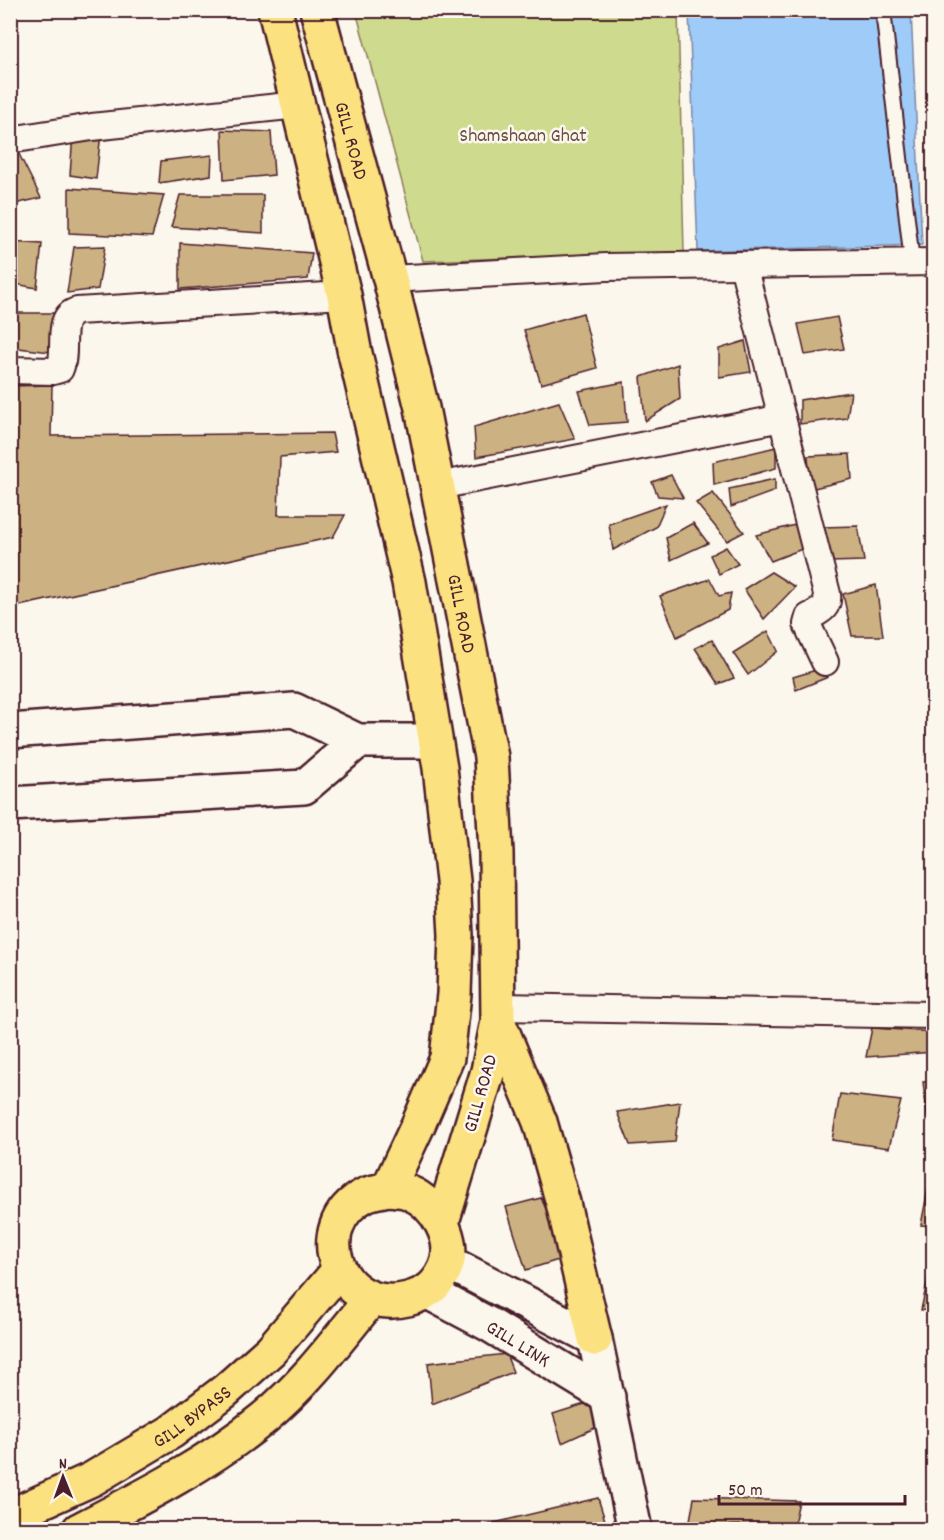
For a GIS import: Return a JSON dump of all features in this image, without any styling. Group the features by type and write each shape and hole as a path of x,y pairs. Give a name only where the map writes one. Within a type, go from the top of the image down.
{"main road":[{"name":"GILL ROAD","path":"275,10 344,295 354,349 409,582 435,741 453,881 456,935 454,994 447,1058 387,1189"},
{"name":"GILL ROAD","path":"317,10 390,279 422,408 491,757 496,853 498,1014 488,1071 442,1222"},
{"path":"498,1014 540,1122 563,1203 595,1339"},
{"path":"387,1189 409,1192 428,1204 442,1222 447,1243 448,1262 438,1282 428,1292 393,1303 371,1299 352,1288 339,1270 333,1249 337,1227 348,1208 366,1195 387,1189"},
{"name":"GILL BYPASS","path":"10,1516 92,1479 171,1431 225,1391 271,1350 339,1270"},
{"path":"79,1530 142,1498 216,1454 264,1418 311,1373 371,1299"}],"street":[{"path":"10,140 92,127 298,105"},
{"path":"390,279 594,268 922,262"},
{"path":"743,266 828,602 825,608 809,617 807,624 825,662"},
{"path":"10,370 53,371 60,369 63,362 65,319 69,313 77,311 344,295"},
{"path":"438,486 782,418"},
{"path":"10,731 294,710 358,741 435,741"},
{"path":"10,804 304,787 358,741"},
{"path":"498,1014 933,1015"},
{"name":"GILL LINK","path":"448,1262 595,1339"},
{"name":"GILL LINK","path":"428,1292 490,1325 608,1397"},
{"path":"595,1339 635,1530"}],"lane":[{"path":"883,10 922,262"}],"green space":[{"name":"Shamshaan Ghat","path":"356,11 678,11 684,252 423,261"}],"water":[{"path":"689,11 911,11 922,245 698,251"}],"building":[{"path":"222,130 271,132 274,175 224,180"},
{"path":"101,133 96,179 70,175 73,134"},
{"path":"19,154 41,198 10,205 10,156"},
{"path":"212,155 211,175 159,183 161,161"},
{"path":"69,188 164,195 152,237 69,233"},
{"path":"180,195 263,195 263,233 171,227"},
{"path":"10,242 42,244 37,288 10,283"},
{"path":"180,243 312,253 308,279 180,289"},
{"path":"105,246 98,289 67,293 74,247"},
{"path":"15,313 54,313 50,352 11,347"},
{"path":"583,313 597,368 541,384 524,330"},
{"path":"837,317 844,349 805,355 798,324"},
{"path":"745,341 751,372 719,377 719,349"},
{"path":"678,364 680,399 645,421 641,377"},
{"path":"624,382 627,422 590,425 579,391"},
{"path":"52,385 51,436 332,433 336,452 280,457 278,515 345,515 333,537 10,608 10,386"},
{"path":"851,392 847,418 800,424 800,400"},
{"path":"559,402 575,439 476,457 474,427"},
{"path":"776,447 776,468 714,485 713,462"},
{"path":"850,454 852,479 810,489 808,456"},
{"path":"671,475 683,498 658,496 652,482"},
{"path":"775,479 775,491 731,507 729,489"},
{"path":"713,493 744,532 727,541 696,503"},
{"path":"666,504 656,527 613,550 609,524"},
{"path":"693,523 708,543 671,560 666,538"},
{"path":"799,524 807,547 771,561 756,535"},
{"path":"858,526 864,561 830,562 821,527"},
{"path":"726,547 738,564 719,574 710,555"},
{"path":"771,572 795,587 764,619 744,589"},
{"path":"710,579 719,596 731,593 728,610 677,637 660,596"},
{"path":"876,585 883,636 852,636 843,594"},
{"path":"768,631 778,651 748,675 733,653"},
{"path":"712,640 734,678 718,684 695,648"},
{"path":"823,668 828,677 796,690 793,677"},
{"path":"872,1028 934,1032 934,1052 866,1057"},
{"path":"934,1081 934,1120 928,1121 923,1082"},
{"path":"840,1094 901,1101 889,1148 832,1140"},
{"path":"680,1102 675,1142 630,1145 617,1112"},
{"path":"928,1189 934,1189 934,1226 921,1225"},
{"path":"541,1198 568,1257 526,1270 506,1207"},
{"path":"932,1261 934,1261 934,1312 921,1310"},
{"path":"506,1354 513,1372 432,1404 428,1363"},
{"path":"591,1402 597,1427 562,1443 553,1414"},
{"path":"598,1498 608,1530 469,1529"},
{"path":"694,1498 799,1501 794,1524 689,1526"}]}
